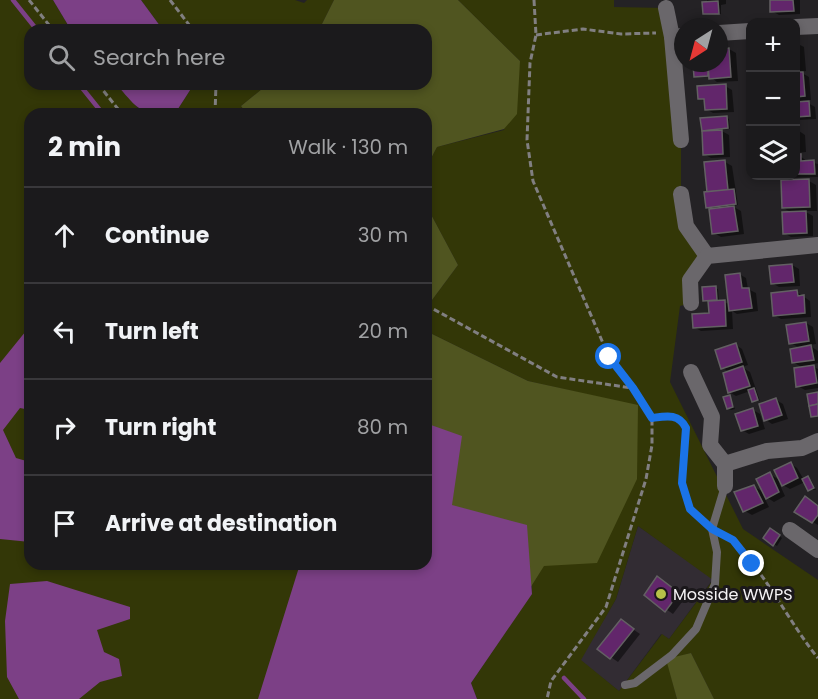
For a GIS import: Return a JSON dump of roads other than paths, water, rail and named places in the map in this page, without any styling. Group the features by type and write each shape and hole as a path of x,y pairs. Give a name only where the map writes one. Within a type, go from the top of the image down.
{"street":[{"path":"666,8 674,32"},
{"path":"800,27 818,26"},
{"path":"728,32 746,31"},
{"path":"677,72 681,140"},
{"path":"681,194 686,226 707,256"},
{"path":"691,303 690,280 707,256 818,245"},
{"path":"692,372 712,417 710,445 725,464 725,486"},
{"path":"725,464 767,451 802,448 818,441"},
{"path":"790,530 818,550"}],"lane":[{"path":"625,685 635,683 672,656 696,629 715,584 717,552 712,529 725,486"}],"waterway":[{"path":"13,0 32,24"},
{"path":"84,90 98,108"},
{"path":"564,678 584,699"}],"place":[{"name":"Mosside WWPS","path":"661,594"}]}
